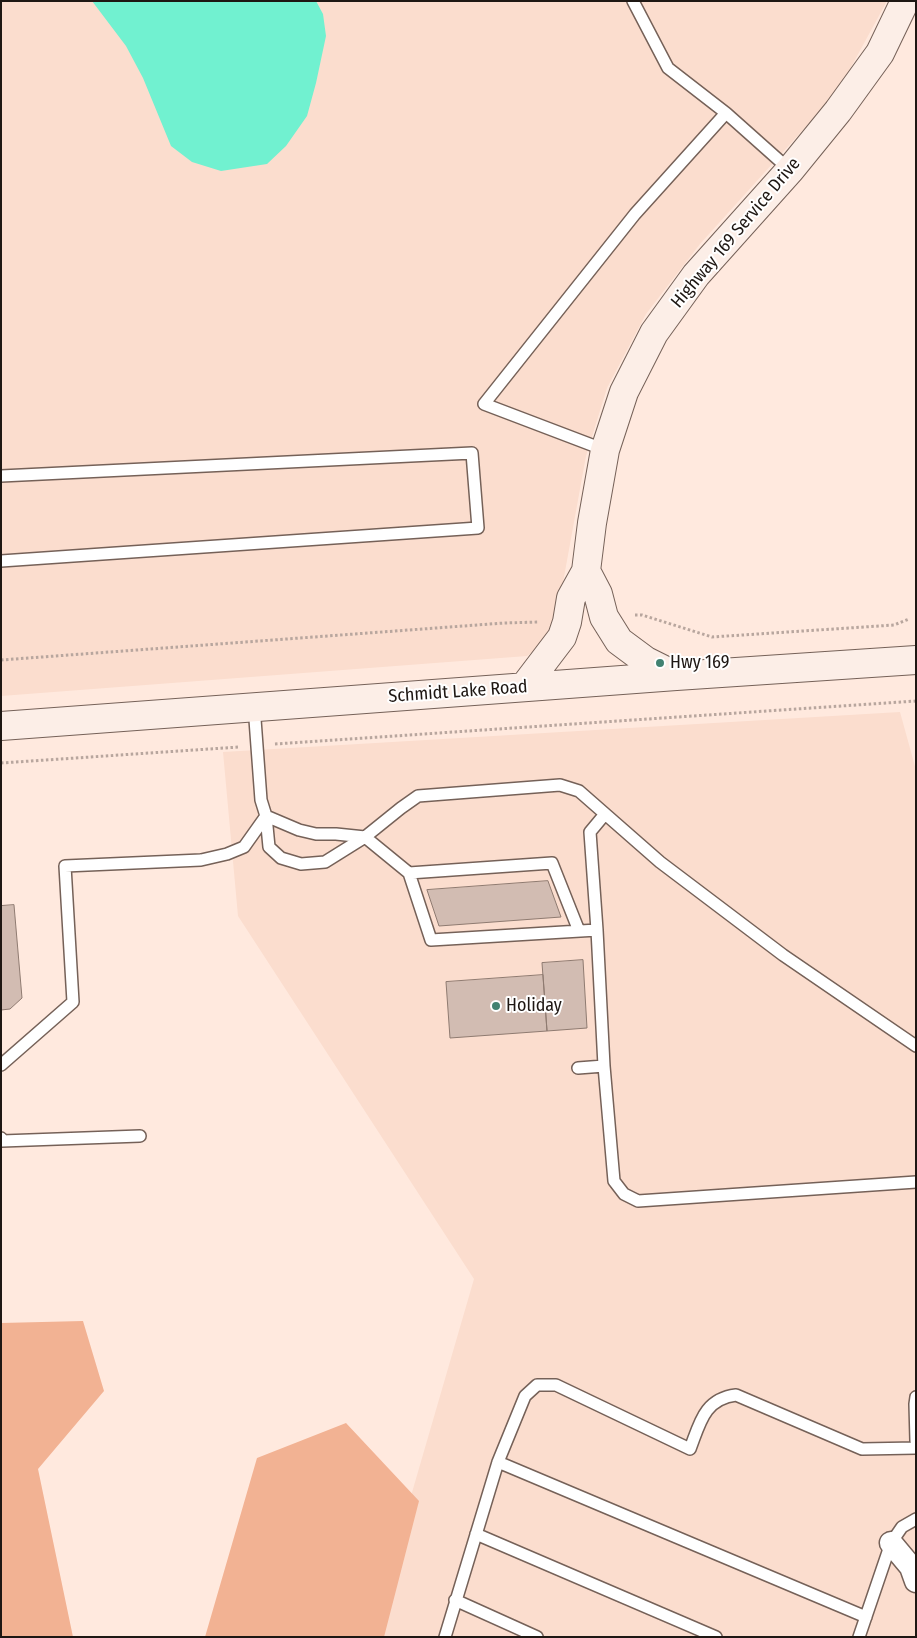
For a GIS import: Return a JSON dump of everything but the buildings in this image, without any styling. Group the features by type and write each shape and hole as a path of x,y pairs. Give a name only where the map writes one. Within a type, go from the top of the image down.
{"street":[{"name":"Highway 169 Service Drive","path":"586,571 592,523 605,450 624,392 654,333 696,275 790,170 838,111 880,53 905,1"},
{"path":"586,571 598,594 604,618 619,640 646,661 676,676"},
{"path":"524,687 562,637 571,598 586,571"},
{"name":"Schmidt Lake Road","path":"1,726 254,706 916,660"},
{"path":"891,1543 911,1567 916,1581"}],"lane":[{"path":"633,1 668,68 726,114 790,170"},
{"path":"605,450 484,404 635,214 726,114"},
{"path":"1,476 472,453 478,528 1,561"},
{"path":"254,706 261,800 266,816 269,847 281,858 301,864 326,862 365,837 418,796 560,785 579,791 660,862 784,956 916,1046"},
{"path":"605,814 590,832 604,1066 614,1181 624,1194 638,1201 916,1182"},
{"path":"266,816 299,830 316,834 365,837 408,873 431,940 596,930"},
{"path":"1,1065 73,1002 65,866 202,860 228,854 244,847 266,816"},
{"path":"408,873 552,863 579,931"},
{"path":"578,1068 604,1066"},
{"path":"1,1138 2,1141 140,1136"},
{"path":"445,1637 498,1462 526,1396 537,1385 556,1385 690,1449 702,1417 711,1404 725,1396 736,1394 862,1448 916,1448"},
{"path":"916,1397 916,1441"},
{"path":"498,1462 866,1617"},
{"path":"859,1637 891,1543 902,1527 916,1519"},
{"path":"476,1534 716,1637"},
{"path":"456,1600 536,1637"}],"path":[{"path":"604,618 642,615 712,637 894,625 909,619"},
{"path":"1,660 504,623 567,622"},
{"path":"1,763 916,701"}],"shaded area":[{"path":"1,1 887,1 838,91 700,244 646,314 607,388 586,456 554,632 543,644 527,656 1,696"},
{"path":"92,1 316,1 323,14 326,36 307,116 286,146 267,164 221,171 192,162 171,146 143,78 126,46"},
{"name":"Holiday","path":"900,712 916,770 916,1637 370,1637 474,1279 238,916 223,752"},
{"path":"83,1321 104,1391 38,1469 73,1637 1,1637 1,1323"},
{"path":"346,1423 419,1501 384,1637 205,1637 257,1458"}],"place":[{"name":"Hwy 169","path":"660,663"},
{"name":"Holiday","path":"496,1006"}]}
